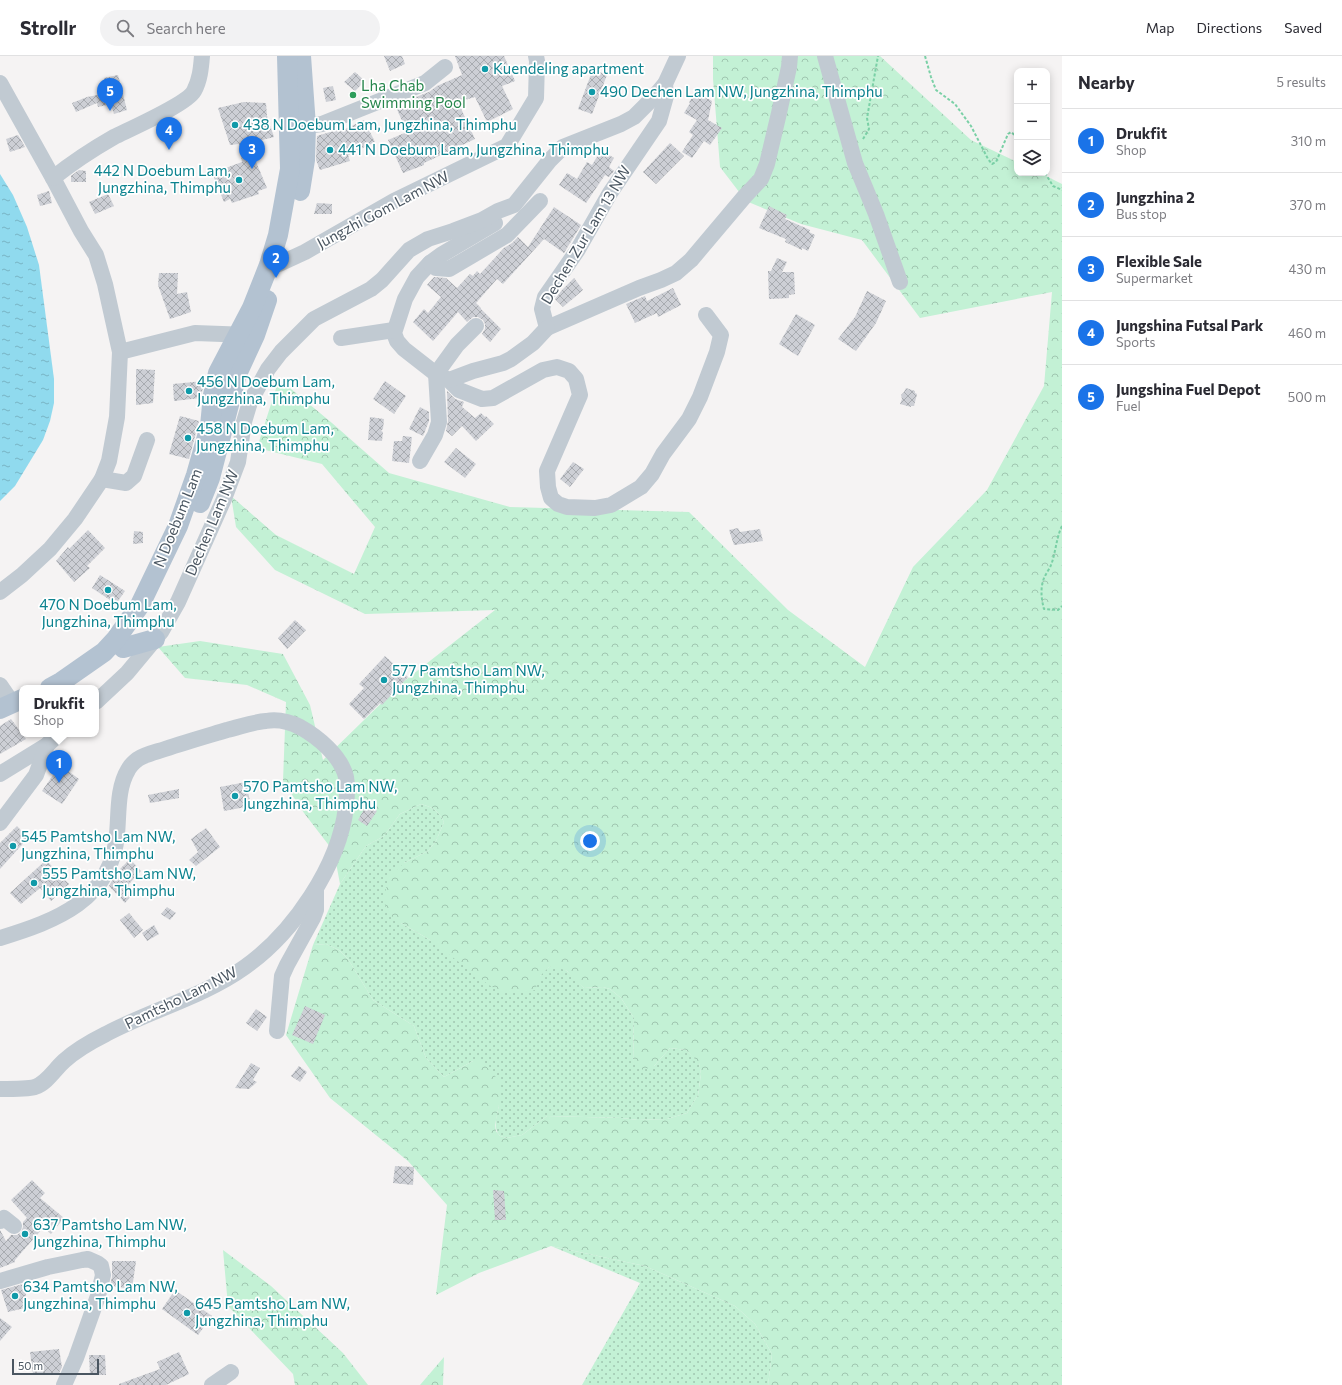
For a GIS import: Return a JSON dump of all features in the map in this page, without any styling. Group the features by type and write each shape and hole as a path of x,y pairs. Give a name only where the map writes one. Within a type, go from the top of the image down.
{"main road":[{"name":"N Doebum Lam","path":"76,685 123,648 140,628 165,584 210,478 247,334 252,308 269,265 282,218 290,169 287,56"},
{"name":"N Doebum Lam","path":"56,685 104,652 129,622 151,584 178,526 196,475 210,426 213,395 218,372 247,334 279,264 292,231 297,213 305,160 306,126 301,56"},
{"path":"123,648 155,639"},
{"path":"0,721 14,706"}],"street":[{"path":"53,178 75,160 114,137 175,106 193,93 201,72 202,56"},
{"name":"Jungzhi Gom Lam NW","path":"279,264 305,252 394,201 507,146 536,98 538,61 536,56"},
{"name":"Dechen Zur Lam 13 NW","path":"671,66 666,96 659,121 610,193 577,251 545,297 542,309 547,328 676,273 691,260 761,179 767,164 786,82 790,56"},
{"path":"825,56 853,155 900,282"},
{"name":"Dechen Lam NW","path":"99,699 127,673 161,632 178,602 224,499 238,462 244,422 250,402 268,369 281,352 314,319 371,289 382,280 409,250 428,239 482,220 498,211 514,205 550,160 563,147 621,124 634,117 644,108 671,66"},
{"path":"306,126 322,124 426,83 445,67"},
{"path":"0,83 81,231 96,255 105,284 120,352 117,417 109,460 102,479 75,519 50,549 22,575 0,592"},
{"path":"430,264 436,268 449,269 507,235 540,201"},
{"path":"514,205 506,216 441,255 417,277 405,299 394,330 397,341 404,349 459,390 482,400 493,398 543,370 557,367 569,371 576,379 580,395 547,471 548,487 551,498 558,504 567,508 595,508 611,505 641,487 652,474 663,454 689,419 700,397 717,352 721,335 706,315"},
{"path":"420,461 437,429 443,377 457,345 476,326"},
{"path":"443,377 503,363 533,343 547,328"},
{"path":"341,338 394,330"},
{"path":"120,352 195,333 247,334"},
{"path":"102,479 126,483 134,476 146,440"},
{"path":"0,685 14,706"},
{"name":"Pamtsho Lam NW","path":"0,938 22,931 73,908 95,890 109,870 114,855 117,839 120,799 125,777 129,768 136,760 146,755 183,743 268,720 289,723 311,734 325,746 343,768 346,778 347,791 342,825 329,863 316,890 270,947 232,976 191,997 106,1034 65,1059 35,1087 0,1089"},
{"path":"0,774 47,745 56,737"},
{"path":"0,823 36,775 47,745"},
{"path":"277,1031 282,976 313,918 316,910 316,890"},
{"path":"0,1282 48,1267 82,1260 88,1260 101,1266 103,1275 98,1296 76,1358 64,1385"},
{"path":"212,1385 231,1372"}],"path":[{"path":"853,155 869,129 867,118 878,56"},
{"path":"925,56 936,90 955,104 971,126 992,164 996,162 1008,134 1011,132 1014,134"},
{"path":"1047,176 1053,186 1062,190"},
{"path":"1062,526 1057,539 1051,565 1044,577 1041,598 1044,609 1058,610 1062,606"}],"green space":[{"path":"713,56 880,56 971,140 1014,161 1014,176 1046,176 1062,184 1062,1385 768,1385 772,1354 755,1324 735,1306 645,1266 551,1246 479,1273 436,1295 447,1205 408,1161 330,1098 286,1035 313,945 326,944 339,950 348,959 373,1000 414,1026 426,1058 444,1077 473,1061 480,1061 491,1071 499,1081 499,1105 495,1125 496,1131 500,1136 507,1138 522,1135 547,1116 622,1118 638,1120 667,1119 687,1113 698,1095 701,1074 699,1063 686,1050 670,1048 654,1066 643,1070 633,1063 634,1018 621,998 610,989 603,987 584,988 567,971 554,966 549,967 540,976 535,990 522,993 501,992 489,985 430,940 391,916 383,901 389,877 404,863 428,851 436,841 444,822 440,815 432,808 421,804 400,814 384,836 366,846 340,884 334,852 304,813 283,781 286,702 247,685 185,678 158,647 200,641 283,654 310,705 323,760 403,682 495,610 365,614 275,570 236,527 231,496 276,535 354,574 375,527 322,464 257,448 279,379 389,473 510,507 689,512 788,610 865,667 913,567 987,490 1044,386 1052,292 920,318 862,240 801,224 746,201 720,167 713,79"},
{"path":"421,804 435,810 444,822 436,841 428,851 404,863 401,923 430,940 540,976 549,967 554,966 564,969 584,988 603,987 610,989 621,998 634,1018 633,1063 654,1066 670,1048 686,1050 699,1062 701,1074 698,1095 687,1113 667,1119 638,1120 622,1118 547,1116 522,1135 507,1138 500,1136 496,1129 496,1117 499,1105 473,1061 444,1077 426,1058 414,1026 373,1000 348,959 339,950 326,944 313,945 340,884 366,846 384,836 400,814"},
{"path":"551,1246 645,1266 735,1306 755,1324 772,1354 768,1385 582,1385 640,1283"},
{"path":"223,1250 271,1286 343,1353 368,1385 295,1385 293,1374 228,1306"},
{"path":"444,1357 443,1385 420,1385"}],"water":[{"path":"0,174 13,195 27,227 39,265 54,379 54,403 50,421 43,440 15,486 0,501"}],"building":[{"path":"384,56 402,56 405,64 390,71"},
{"path":"455,56 504,56 515,81 502,86 513,109 487,122 475,97 458,102 475,139 424,163 424,165 403,173 388,140 407,132 395,105 429,92 437,86 462,75"},
{"name":"490 Dechen Lam NW, Jungzhina, Thimphu","path":"593,69 607,75 592,114 578,109"},
{"path":"355,72 365,81 355,91 344,82"},
{"path":"118,75 127,110 114,114 111,104 98,107 97,103 76,112 72,103 87,97 108,93 104,78"},
{"path":"333,86 336,100 326,102 323,88"},
{"path":"696,92 712,101 708,120 722,128 710,145 704,141 692,158 682,152 693,135 689,132 697,120 684,113"},
{"path":"244,102 266,103 267,116 274,137 262,140 264,143 249,145 267,188 258,191 259,194 232,203 230,199 224,202 212,173 242,162 239,144 230,145 218,108"},
{"path":"364,120 375,142 348,155 350,161 320,170 316,160 317,136 340,129 341,131"},
{"path":"18,135 25,147 10,152 6,139"},
{"path":"670,143 684,156 656,184 643,172"},
{"path":"601,150 614,158 609,167 614,171 609,177 605,175 586,203 559,185 567,173 577,179 587,162 592,165"},
{"path":"79,170 86,171 86,182 71,182 71,176"},
{"path":"49,191 52,203 40,206 37,195"},
{"path":"108,194 114,206 95,214 89,202"},
{"path":"317,203 332,204 332,214 314,214"},
{"path":"769,206 787,215 785,219 810,230 809,232 815,235 808,251 802,248 802,250 785,242 786,239 759,228"},
{"path":"554,207 581,225 564,253 544,239 503,284 497,279 476,303 501,329 490,342 482,334 485,329 485,324 483,320 478,317 473,317 467,322 458,312 433,341 413,322 424,309 428,313 441,297 427,285 434,277 446,278 457,288 470,274 473,276 477,271 480,274 504,248 518,237 528,247"},
{"path":"777,258 787,262 782,272 794,272 795,294 789,295 789,298 769,299 768,271 771,271"},
{"path":"159,273 178,273 177,294 187,292 191,312 170,319 158,285"},
{"path":"574,278 583,290 563,307 555,299"},
{"path":"673,288 681,305 658,317 657,313 635,323 626,304 645,296 647,301"},
{"path":"867,291 886,301 876,323 856,351 838,339 855,317"},
{"path":"796,314 815,325 798,356 779,344"},
{"path":"136,369 155,370 153,403 136,405"},
{"name":"456 N Doebum Lam, Jungzhina, Thimphu","path":"204,381 201,398 174,401 173,384"},
{"path":"385,381 406,396 394,414 373,399"},
{"path":"906,388 915,391 917,394 914,406 911,407 900,404 902,399 901,395"},
{"path":"447,391 455,399 464,402 462,407 475,418 481,413 494,424 476,441 462,426 452,436 446,431 448,421"},
{"path":"420,407 429,412 429,421 423,436 409,429"},
{"name":"458 N Doebum Lam, Jungzhina, Thimphu","path":"180,416 199,421 189,459 169,454"},
{"path":"370,417 384,419 383,429 381,431 383,432 382,441 368,440"},
{"path":"403,436 412,437 409,463 392,461 394,441 402,441"},
{"path":"456,448 476,464 465,478 444,462"},
{"path":"573,462 584,469 570,487 560,479"},
{"path":"738,528 740,532 760,529 763,541 734,545 729,530"},
{"path":"88,530 105,548 87,566 90,568 74,582 56,561 68,547 69,549"},
{"path":"134,531 143,532 143,543 133,544"},
{"name":"470 N Doebum Lam, Jungzhina, Thimphu","path":"100,575 125,591 116,604 92,588"},
{"path":"295,620 306,630 287,649 278,638"},
{"name":"577 Pamtsho Lam NW, Jungzhina, Thimphu","path":"385,656 408,677 382,705 380,703 364,719 349,704 364,688 359,684"},
{"path":"11,719 19,730 19,737 24,737 26,739 0,754 0,726"},
{"path":"60,765 79,779 62,804 42,791"},
{"name":"570 Pamtsho Lam NW, Jungzhina, Thimphu","path":"246,782 251,806 224,811 220,787"},
{"path":"179,789 179,798 150,803 148,795"},
{"path":"367,804 377,811 367,826 358,820"},
{"name":"545 Pamtsho Lam NW, Jungzhina, Thimphu","path":"17,826 28,838 0,869 0,843"},
{"path":"206,828 220,847 196,866 189,860 198,852 191,839"},
{"path":"130,859 141,871 128,885 134,893 125,903 109,886 116,873"},
{"name":"555 Pamtsho Lam NW, Jungzhina, Thimphu","path":"46,860 69,884 51,901 40,888 21,904 10,893"},
{"path":"167,907 176,913 170,920 161,914"},
{"path":"129,913 143,930 134,938 120,920"},
{"path":"154,925 159,934 147,941 142,933"},
{"path":"305,1006 325,1015 313,1044 292,1035"},
{"path":"256,1009 267,1017 257,1031 246,1023"},
{"path":"251,1063 260,1068 253,1080 257,1082 249,1089 235,1088"},
{"path":"299,1066 307,1072 300,1082 291,1076"},
{"path":"395,1166 414,1167 413,1185 393,1183"},
{"path":"32,1180 45,1193 40,1198 64,1218 51,1234 45,1229 44,1231 42,1229 15,1260 15,1262 0,1268 0,1230 6,1241 11,1235 17,1235 21,1232 23,1222 27,1218 11,1200"},
{"path":"493,1190 504,1191 506,1220 495,1220"},
{"path":"112,1261 136,1261 132,1289 110,1286 112,1277"},
{"name":"634 Pamtsho Lam NW, Jungzhina, Thimphu","path":"23,1284 29,1307 8,1312 1,1290"},
{"name":"645 Pamtsho Lam NW, Jungzhina, Thimphu","path":"175,1290 212,1316 198,1335 162,1309"},
{"path":"0,1318 12,1327 0,1341"},
{"path":"59,1349 62,1367 59,1373 33,1374 30,1352"},
{"path":"179,1352 189,1374 166,1385 119,1385 160,1369 157,1362"},
{"path":"89,1355 105,1355 106,1375 90,1375"}],"place":[{"name":"Kuendeling apartment","path":"485,69"},
{"name":"490 Dechen Lam NW, Jungzhina, Thimphu","path":"592,92"},
{"name":"Lha Chab Swimming Pool","path":"353,95"},
{"name":"Jungshina Fuel Depot","path":"110,111"},
{"name":"438 N Doebum Lam, Jungzhina, Thimphu","path":"235,125"},
{"name":"Jungshina Futsal Park","path":"169,150"},
{"name":"441 N Doebum Lam, Jungzhina, Thimphu","path":"330,150"},
{"name":"Flexible Sale","path":"252,169"},
{"name":"442 N Doebum Lam, Jungzhina, Thimphu","path":"239,180"},
{"name":"Jungzhina 2","path":"276,278"},
{"name":"456 N Doebum Lam, Jungzhina, Thimphu","path":"189,391"},
{"name":"458 N Doebum Lam, Jungzhina, Thimphu","path":"188,438"},
{"name":"470 N Doebum Lam, Jungzhina, Thimphu","path":"108,590"},
{"name":"577 Pamtsho Lam NW, Jungzhina, Thimphu","path":"384,680"},
{"name":"Drukfit","path":"59,783"},
{"name":"570 Pamtsho Lam NW, Jungzhina, Thimphu","path":"235,796"},
{"name":"545 Pamtsho Lam NW, Jungzhina, Thimphu","path":"13,846"},
{"name":"555 Pamtsho Lam NW, Jungzhina, Thimphu","path":"34,883"},
{"name":"637 Pamtsho Lam NW, Jungzhina, Thimphu","path":"25,1234"},
{"name":"634 Pamtsho Lam NW, Jungzhina, Thimphu","path":"15,1296"},
{"name":"645 Pamtsho Lam NW, Jungzhina, Thimphu","path":"187,1313"}]}
